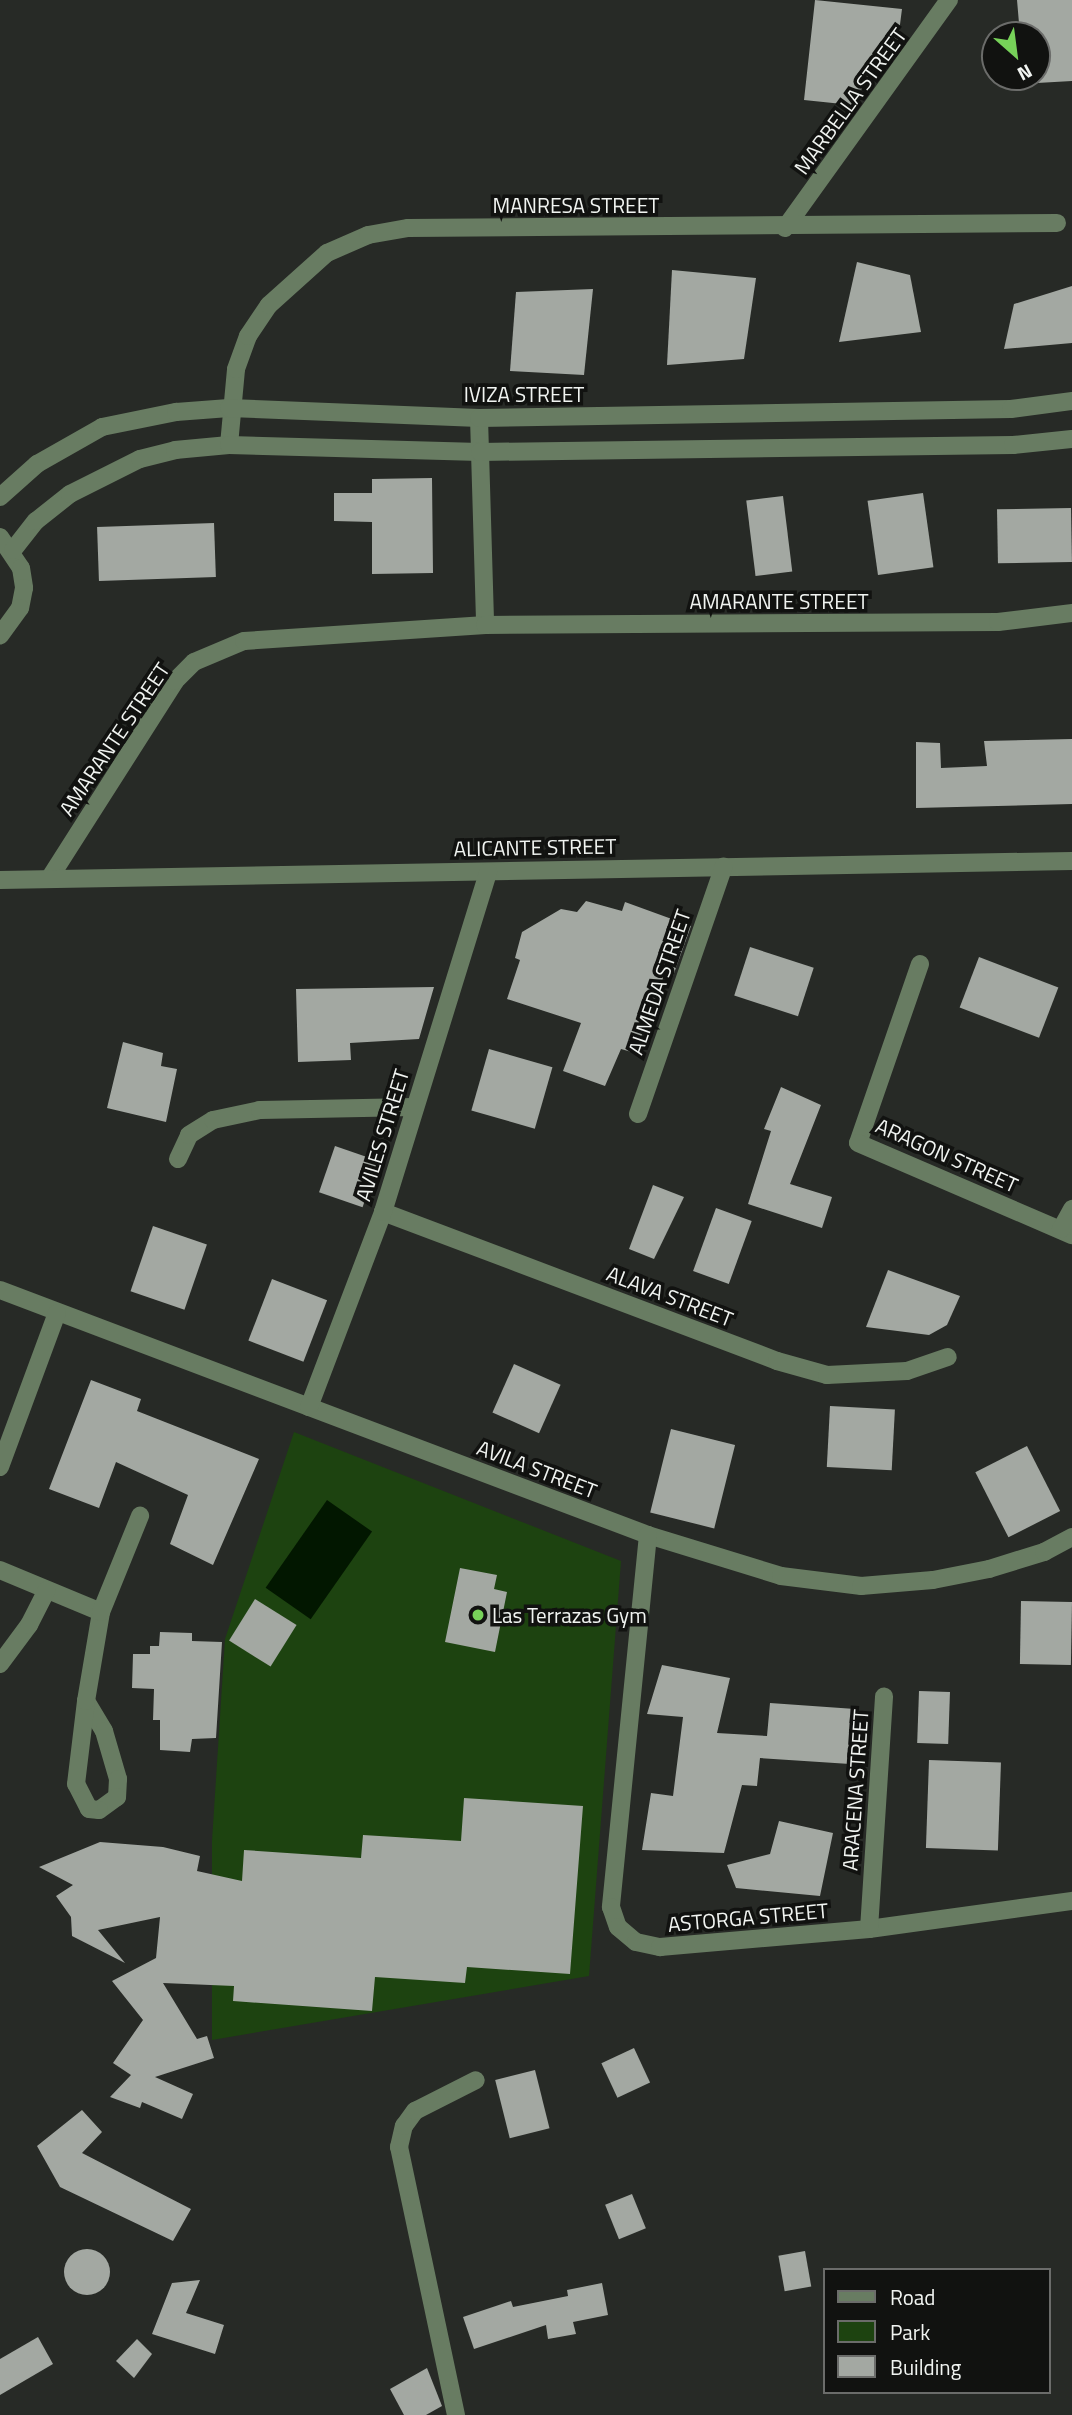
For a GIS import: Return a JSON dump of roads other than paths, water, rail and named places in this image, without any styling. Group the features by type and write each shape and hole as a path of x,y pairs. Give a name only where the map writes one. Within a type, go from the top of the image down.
{"street":[{"name":"MARBELLA STREET","path":"785,228 949,0"},
{"name":"MANRESA STREET","path":"229,445 229,408 248,336 269,305 327,253 368,235 408,228 785,228 1057,223"},
{"name":"IVIZA STREET","path":"0,497 37,464 102,426 137,417 229,408 479,418 1011,409 1072,401"},
{"path":"479,418 485,625"},
{"path":"0,636 20,608 24,588 6,543 105,474 175,450 229,445 480,452 1013,445 1072,439"},
{"name":"AMARANTE STREET","path":"49,879 174,681 194,662 244,641 485,625 998,622 1072,613"},
{"name":"ALICANTE STREET","path":"0,880 1072,862"},
{"name":"ALMEDA STREET","path":"638,1114 724,866"},
{"name":"AVILES STREET","path":"309,1407 383,1212 488,872"},
{"name":"ARAGON STREET","path":"919,964 858,1143 1067,1232"},
{"path":"178,1159 189,1135 213,1120 260,1110 414,1107"},
{"path":"1067,1232 1072,1209"},
{"name":"ALAVA STREET","path":"383,1212 777,1361 827,1375 906,1371 948,1357"},
{"name":"AVILA STREET","path":"0,1290 648,1535 781,1576 861,1586 989,1569 1044,1552 1072,1537"},
{"path":"0,1468 57,1313"},
{"path":"86,1701 104,1731 118,1779 117,1797 99,1810 89,1809 76,1784 86,1701 101,1612 140,1516"},
{"name":"ASTORGA STREET","path":"648,1535 611,1907 618,1927 636,1942 660,1947 869,1929 1072,1901"},
{"path":"0,1570 101,1612"},
{"path":"0,1664 29,1625 47,1590"},
{"name":"ARACENA STREET","path":"869,1929 884,1696"},
{"path":"456,2415 398,2147 404,2126 415,2111 476,2080"}],"place":[{"name":"Las Terrazas Gym","path":"478,1615"}]}
